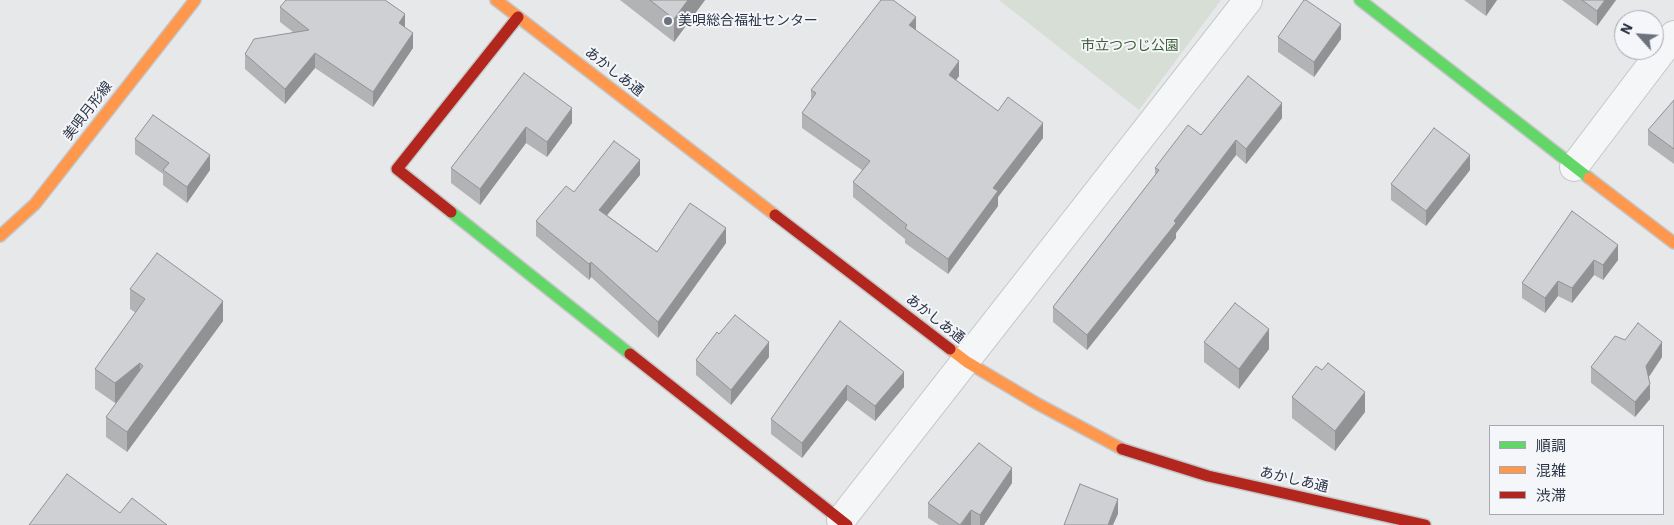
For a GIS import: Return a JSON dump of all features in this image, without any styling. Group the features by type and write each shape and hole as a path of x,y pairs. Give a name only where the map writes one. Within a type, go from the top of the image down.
{"street":[{"name":"美唄月形線","path":"0,236 36,204 194,0"},
{"name":"あかしあ通","path":"496,0 967,362 1045,408 1130,453 1208,476 1425,525"},
{"path":"518,17 397,169 844,523 1248,0"},
{"path":"1360,0 1674,243"},
{"path":"1574,167 1674,35"}],"green space":[{"name":"市立つつじ公園","path":"999,0 1221,0 1139,110"}],"building":[{"path":"286,0 385,0 405,14 399,23 413,33 373,92 315,53 285,89 245,54 254,39 309,30 280,7"},
{"path":"650,0 688,0 674,19"},
{"path":"881,0 893,0 916,17 909,25 959,61 949,75 998,111 1008,97 1043,123 993,188 998,191 948,259 905,228 907,225 853,182 870,161 802,113 816,93 811,90"},
{"path":"1304,0 1341,24 1314,62 1278,37"},
{"path":"1582,0 1605,0 1597,11"},
{"path":"524,73 572,108 547,142 526,127 480,189 451,168"},
{"path":"1248,76 1282,103 1246,149 1236,140 1174,221 1176,223 1087,335 1053,307 1159,170 1155,168 1188,125 1201,135"},
{"path":"1674,100 1674,149 1648,130"},
{"path":"153,115 210,155 187,187 163,170 169,163 135,139"},
{"path":"1434,128 1470,155 1426,211 1391,184"},
{"path":"614,141 640,160 599,210 657,252 690,203 726,228 658,322 591,262 589,264 536,221 566,186 574,192"},
{"path":"1572,211 1618,245 1603,265 1594,260 1572,288 1558,281 1545,298 1522,283"},
{"path":"157,253 223,301 127,432 106,417 143,366 140,363 115,383 95,369 145,299 130,289"},
{"path":"1235,303 1269,329 1239,369 1204,342"},
{"path":"735,315 769,342 731,390 696,360 717,332 719,334"},
{"path":"840,321 904,372 875,406 847,385 802,443 771,419"},
{"path":"1638,323 1662,342 1646,366 1650,384 1635,402 1591,367 1615,336 1625,340"},
{"path":"1328,363 1365,392 1335,431 1292,397 1316,366 1322,370"},
{"path":"979,443 1012,468 980,515 971,510 960,525 928,503"},
{"path":"67,474 120,513 132,498 167,525 29,525"},
{"path":"1080,484 1118,499 1108,525 1064,525"}],"traffic: fast":[{"path":"1360,0 1589,178"},
{"path":"451,212 630,354"}],"traffic: slow":[{"path":"0,236 35,204 195,0"},
{"path":"496,0 775,215"},
{"path":"1589,178 1674,243"},
{"path":"950,349 967,362 1036,403 1122,449"}],"traffic: jam":[{"path":"451,212 397,169 518,17"},
{"path":"775,215 950,349"},
{"path":"630,354 847,525"},
{"path":"1122,449 1208,476 1425,525"}],"place":[{"name":"美唄総合福祉センター","path":"668,21"}]}
